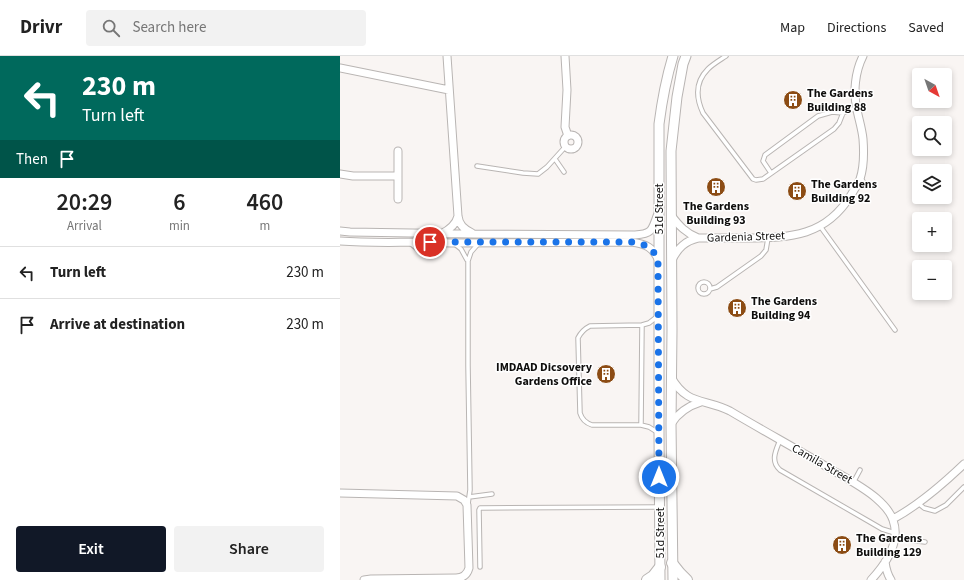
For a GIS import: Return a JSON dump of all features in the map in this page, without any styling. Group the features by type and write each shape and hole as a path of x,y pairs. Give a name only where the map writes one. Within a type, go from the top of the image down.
{"main road":[{"path":"672,563 687,580"},
{"path":"648,580 660,567"}],"street":[{"path":"447,56 458,216 463,227 474,234"},
{"path":"565,56 567,90 565,127 568,136"},
{"name":"51d Street","path":"660,580 658,261 659,124 662,100 673,56"},
{"name":"51d Street","path":"673,580 671,424 671,151 677,97 683,64 686,56"},
{"name":"Gardenia Street","path":"672,260 675,253 682,245 698,238 781,238 803,233 820,226 838,212 847,202 860,178 864,151 855,94 858,70 863,56"},
{"path":"340,68 449,90"},
{"path":"571,135 578,139 578,145 576,148 568,148 566,146 564,141 568,136 571,135"},
{"path":"398,151 398,199"},
{"path":"340,174 353,176 398,176"},
{"path":"340,231 441,234 635,235 648,233 654,225 658,212"},
{"name":"Gardenia Street","path":"671,215 683,229 698,238"},
{"path":"441,234 453,226 458,216"},
{"path":"340,240 384,243 631,242 641,243 648,246 656,255 658,261"},
{"name":"Camila Street","path":"671,377 678,388 694,400 722,407 780,440 853,482 876,498 889,511 893,519 895,535 890,553 881,569 871,580"},
{"path":"671,424 682,411 701,402"},
{"path":"893,519 918,503 946,481 964,464"},
{"path":"340,493 457,496 464,500 467,505 469,568 465,576 460,578 364,580"},
{"path":"885,562 887,574 891,580"}],"lane":[{"path":"726,56 708,70 702,77 698,86 697,95 703,113 753,179 760,180 834,130 843,113"},
{"path":"771,173 763,161 765,155 818,116 832,112 843,113 856,108"},
{"path":"477,166 538,174 555,159 566,146"},
{"path":"555,159 564,172"},
{"path":"860,178 867,186"},
{"path":"820,226 895,330"},
{"path":"710,289 717,287 761,256 766,250 768,238"},
{"path":"451,242 461,249 468,261"},
{"path":"467,505 470,490 468,261 471,252 480,242"},
{"path":"659,316 649,323 642,325 590,326 580,333 578,338 580,413 584,420 588,424 592,425 641,425 659,433"},
{"path":"641,425 642,325"},
{"path":"780,440 774,457 775,466 780,470 882,529 895,535 925,542"},
{"path":"853,482 860,470"},
{"path":"918,503 928,510 935,511 946,505 964,487"},
{"path":"959,492 964,495"},
{"path":"469,497 492,494"},
{"path":"480,567 478,510 480,508 660,507"}],"place":[{"name":"The Gardens Building 88","path":"793,100"},
{"name":"The Gardens Building 93","path":"716,187"},
{"name":"The Gardens Building 92","path":"797,191"},
{"name":"The Gardens Building 94","path":"737,308"},
{"name":"IMDAAD Dicsovery Gardens Office","path":"606,374"},
{"name":"The Gardens Building 129","path":"842,545"}],"route":[{"path":"430,242 631,242 641,243 648,246 652,250 658,261 659,477"}]}
